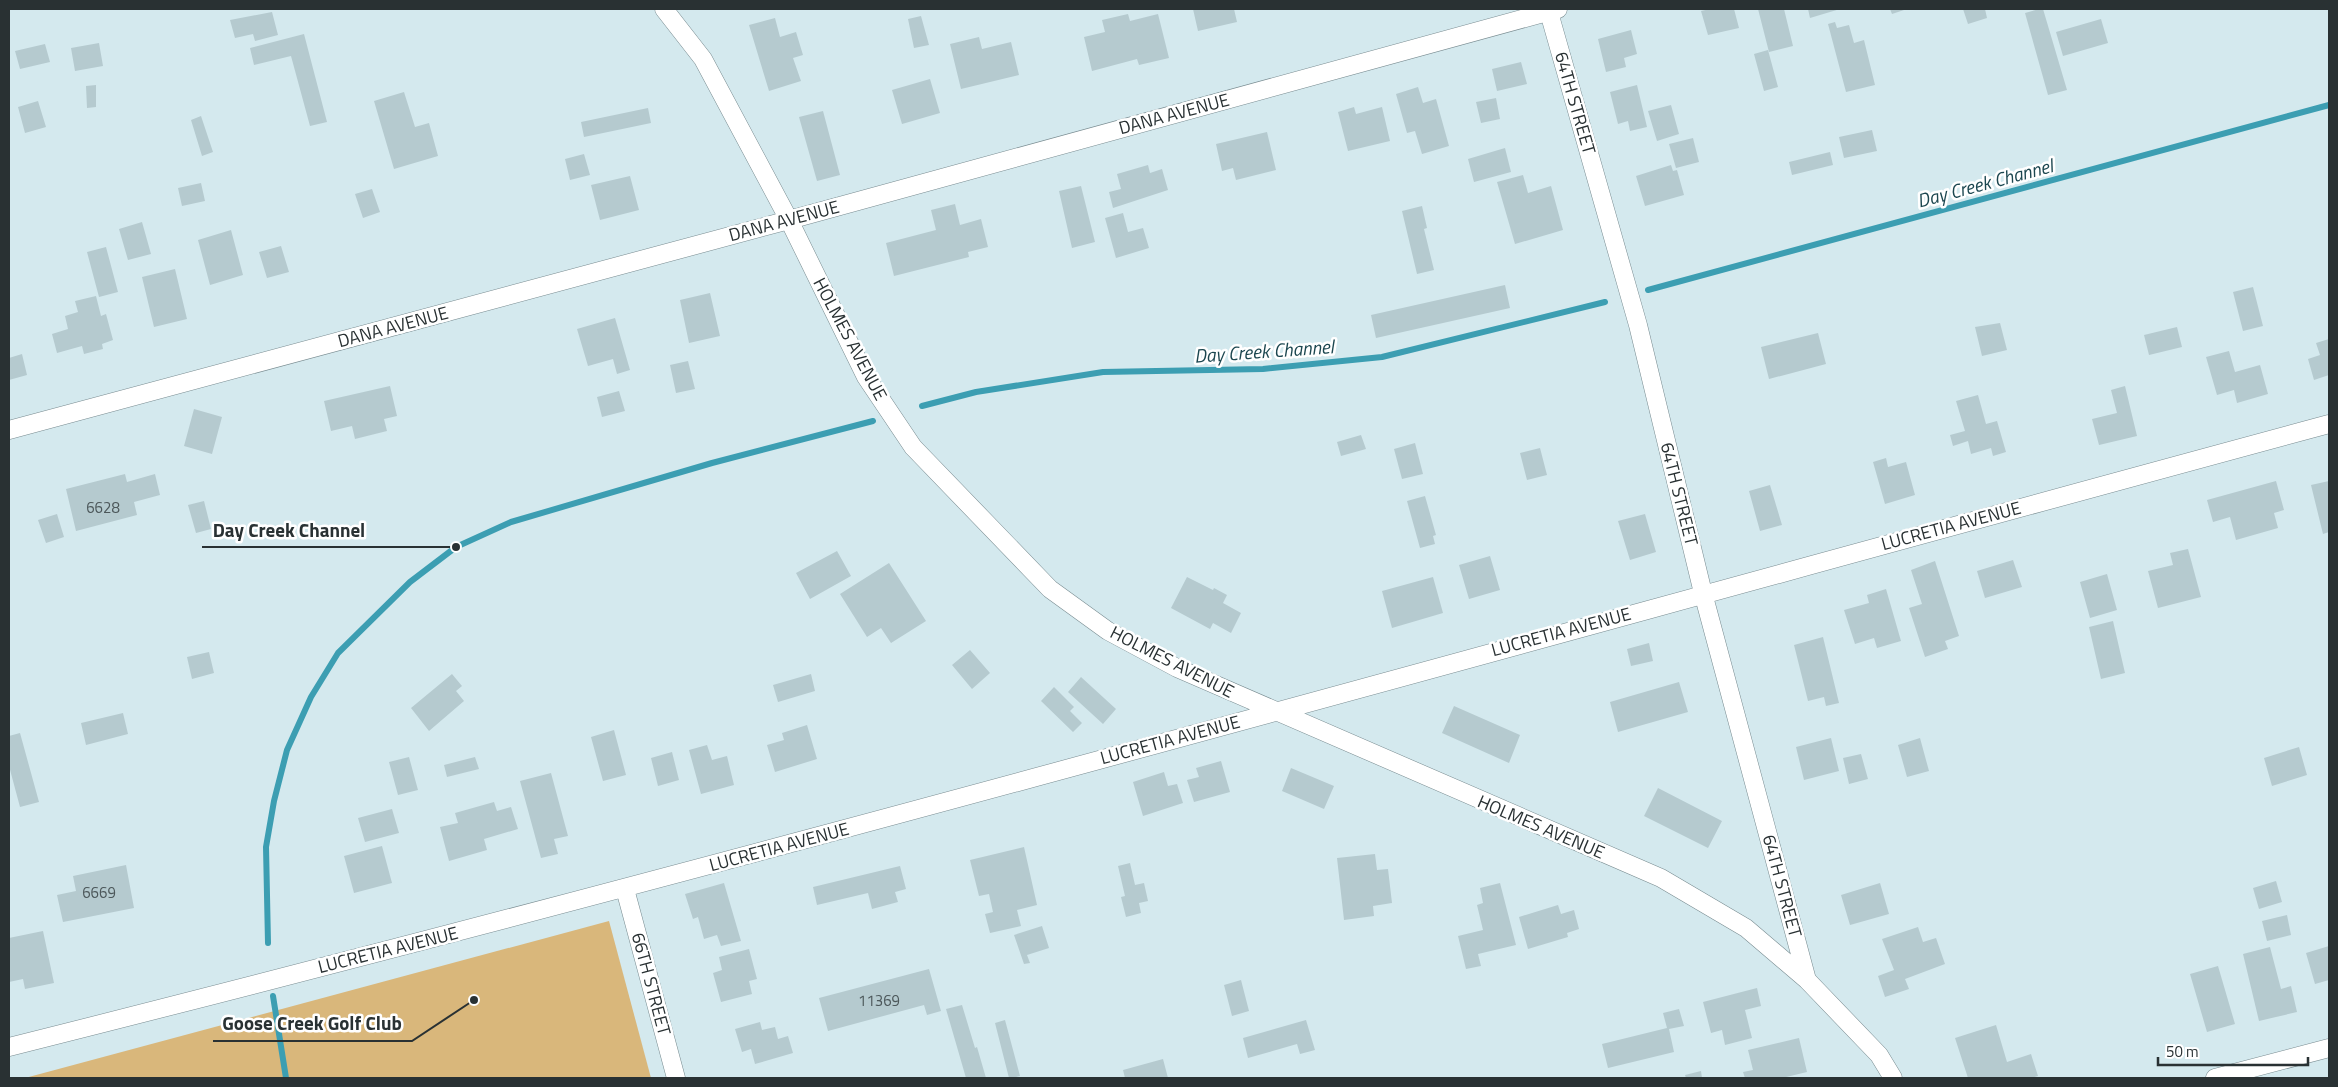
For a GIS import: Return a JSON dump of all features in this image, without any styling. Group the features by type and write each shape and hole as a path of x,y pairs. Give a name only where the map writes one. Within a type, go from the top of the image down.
{"street":[{"name":"HOLMES AVENUE","path":"664,9 703,59 789,220 866,377 913,447 1050,589 1108,631 1177,668 1660,878 1746,928 1807,980 1879,1055 1894,1078"},
{"name":"DANA AVENUE","path":"9,430 789,220 1552,10"},
{"name":"64TH STREET","path":"1552,10 1638,325 1703,593 1807,980"},
{"name":"LUCRETIA AVENUE","path":"9,1047 625,889 1703,593 2329,424"},
{"name":"66TH STREET","path":"625,889 676,1078"},
{"path":"2215,1078 2329,1048"}],"shaded area":[{"path":"609,921 651,1078 25,1078"}],"building":[{"path":"1193,9 1234,9 1237,22 1198,31"},
{"path":"1734,9 1739,28 1708,35 1701,11"},
{"path":"1758,9 1784,9 1793,46 1769,52"},
{"path":"1808,9 1840,9 1810,18"},
{"path":"1890,9 1907,9 1892,14"},
{"path":"1963,9 1985,9 1987,18 1968,24"},
{"path":"2043,9 2067,90 2048,95 2025,13"},
{"path":"272,12 278,35 255,41 253,34 235,38 230,20"},
{"path":"1128,14 1130,21 1158,14 1169,58 1139,65 1137,59 1092,71 1084,37 1105,32 1102,20"},
{"path":"921,16 929,45 914,48 908,19"},
{"path":"775,18 780,37 796,32 803,55 793,58 801,81 769,91 749,25"},
{"path":"2101,19 2108,43 2063,56 2056,32"},
{"path":"1835,22 1837,28 1849,25 1854,43 1864,40 1875,85 1846,92 1828,24"},
{"path":"1631,30 1637,54 1624,58 1626,67 1606,72 1598,39"},
{"path":"304,34 327,122 310,126 291,56 254,65 250,48"},
{"path":"979,37 982,49 1011,42 1019,75 961,89 950,44"},
{"path":"99,43 103,66 75,71 71,48"},
{"path":"45,44 50,62 20,69 15,51"},
{"path":"1768,50 1778,87 1764,91 1754,54"},
{"path":"1521,62 1527,84 1497,91 1492,69"},
{"path":"930,79 940,113 902,124 892,90"},
{"path":"96,85 96,107 87,108 86,86"},
{"path":"1637,85 1647,127 1630,131 1628,121 1618,124 1610,92"},
{"path":"1418,87 1423,103 1436,99 1449,146 1422,154 1415,131 1407,133 1396,94"},
{"path":"404,92 415,127 429,123 438,156 394,169 374,101"},
{"path":"1496,98 1500,119 1481,123 1476,102"},
{"path":"38,101 46,127 25,133 18,107"},
{"path":"1671,105 1679,134 1657,141 1648,111"},
{"path":"1354,107 1356,114 1382,107 1390,141 1348,151 1338,112"},
{"path":"648,108 651,123 584,137 581,122"},
{"path":"823,111 840,175 817,181 799,117"},
{"path":"201,116 213,152 202,156 191,120"},
{"path":"1872,130 1877,151 1844,158 1839,137"},
{"path":"1267,132 1276,170 1236,180 1233,168 1222,171 1216,144"},
{"path":"1693,138 1699,162 1676,168 1669,144"},
{"path":"1505,148 1511,172 1474,182 1468,159"},
{"path":"1830,152 1833,165 1792,175 1789,162"},
{"path":"584,154 590,175 570,180 565,159"},
{"path":"1148,165 1150,173 1162,169 1168,190 1113,208 1109,192 1121,189 1117,174"},
{"path":"1671,165 1673,171 1677,170 1684,195 1645,206 1636,176"},
{"path":"1523,175 1528,193 1551,186 1563,230 1515,244 1497,182"},
{"path":"630,176 639,210 600,220 591,185"},
{"path":"201,183 205,201 182,206 178,188"},
{"path":"1081,186 1095,242 1072,248 1059,191"},
{"path":"372,189 380,212 363,218 355,194"},
{"path":"955,204 960,225 981,219 988,247 968,252 969,257 894,276 886,243 936,230 931,210"},
{"path":"1422,206 1427,228 1424,229 1434,270 1417,274 1402,211"},
{"path":"1123,213 1128,232 1143,228 1149,248 1116,258 1105,218"},
{"path":"142,222 151,254 128,260 119,229"},
{"path":"231,230 243,275 210,285 198,240"},
{"path":"281,246 289,272 267,278 259,252"},
{"path":"106,247 118,292 99,297 87,252"},
{"path":"175,269 187,319 154,327 142,277"},
{"path":"1505,285 1510,308 1376,338 1371,315"},
{"path":"2253,287 2263,326 2243,331 2233,292"},
{"path":"710,293 720,336 689,343 680,300"},
{"path":"96,296 101,316 106,314 113,340 102,344 103,349 84,354 82,346 57,353 52,334 68,329 65,316 78,312 75,301"},
{"path":"615,318 630,370 617,374 613,359 588,366 577,329"},
{"path":"2000,323 2007,350 1982,356 1975,327"},
{"path":"2177,327 2182,347 2149,355 2144,335"},
{"path":"1818,333 1826,364 1769,379 1761,347"},
{"path":"2329,339 2329,375 2314,380 2308,359 2320,355 2316,343"},
{"path":"2229,351 2235,372 2260,365 2268,394 2237,403 2234,390 2217,395 2206,357"},
{"path":"22,354 27,375 9,380 9,358"},
{"path":"688,361 695,389 676,393 670,365"},
{"path":"390,386 397,416 384,419 387,431 355,439 352,426 331,431 324,401"},
{"path":"2125,386 2137,436 2099,445 2092,419 2117,413 2111,390"},
{"path":"619,391 625,411 602,417 597,397"},
{"path":"1978,395 1986,424 1997,421 2006,452 1993,456 1991,448 1971,454 1968,441 1953,446 1950,435 1965,431 1956,401"},
{"path":"194,409 222,417 212,454 184,446"},
{"path":"1361,435 1366,449 1341,456 1337,442"},
{"path":"1415,443 1423,474 1402,479 1394,449"},
{"path":"1540,448 1547,475 1527,480 1520,453"},
{"path":"1886,458 1888,467 1906,462 1915,495 1885,504 1873,462"},
{"path":"125,474 127,482 155,474 160,495 134,502 137,515 76,531 66,489"},
{"path":"2276,481 2284,510 2274,513 2278,528 2236,540 2230,517 2213,522 2207,500"},
{"path":"2329,481 2329,532 2323,534 2311,485"},
{"path":"1770,485 1782,525 1760,531 1749,491"},
{"path":"1425,496 1436,535 1433,536 1435,544 1420,548 1407,501"},
{"path":"204,501 211,529 196,533 188,505"},
{"path":"57,514 64,537 46,543 38,520"},
{"path":"1645,514 1656,552 1630,560 1618,521"},
{"path":"2188,549 2201,597 2158,608 2148,571 2173,565 2170,553"},
{"path":"837,551 851,576 810,599 796,573"},
{"path":"1490,556 1500,590 1469,599 1459,565"},
{"path":"2013,560 2022,587 1985,598 1977,571"},
{"path":"1935,561 1959,636 1945,641 1948,649 1925,657 1909,608 1922,604 1911,570"},
{"path":"889,563 926,621 891,643 881,628 867,637 840,594"},
{"path":"2107,574 2117,610 2090,618 2080,582"},
{"path":"1187,577 1227,595 1223,603 1241,613 1231,633 1213,623 1210,629 1171,608"},
{"path":"1433,577 1443,613 1392,628 1382,591"},
{"path":"1886,589 1901,641 1877,648 1874,638 1855,644 1844,610 1869,603 1867,595"},
{"path":"2113,621 2125,673 2101,679 2089,627"},
{"path":"1823,637 1839,703 1826,706 1824,697 1808,701 1794,645"},
{"path":"1649,643 1653,661 1631,666 1627,649"},
{"path":"970,650 990,673 972,689 952,665"},
{"path":"209,652 214,673 192,679 187,657"},
{"path":"452,674 462,686 456,691 464,701 429,731 411,708"},
{"path":"811,674 815,691 778,702 773,685"},
{"path":"1081,677 1116,709 1103,724 1068,692"},
{"path":"1679,682 1688,712 1618,732 1610,702"},
{"path":"1054,687 1074,707 1070,711 1082,723 1073,732 1041,701"},
{"path":"1454,706 1520,735 1509,763 1442,733"},
{"path":"123,713 128,734 86,745 81,723"},
{"path":"807,725 817,759 775,772 767,745 784,740 782,733"},
{"path":"614,730 626,775 603,781 591,737"},
{"path":"20,733 39,802 20,807 9,766 9,736"},
{"path":"1831,738 1839,771 1804,780 1796,747"},
{"path":"1920,738 1929,771 1907,777 1898,745"},
{"path":"707,745 712,760 727,756 734,785 701,794 689,750"},
{"path":"2299,747 2307,775 2272,786 2264,758"},
{"path":"672,752 679,780 658,786 651,758"},
{"path":"1861,754 1868,779 1849,784 1843,758"},
{"path":"409,757 418,790 398,795 389,762"},
{"path":"475,757 479,769 447,777 444,765"},
{"path":"1221,761 1230,792 1194,802 1187,780 1199,777 1196,768"},
{"path":"1291,768 1334,786 1324,809 1282,791"},
{"path":"1164,772 1168,786 1177,784 1183,803 1143,816 1133,782"},
{"path":"551,773 568,836 554,839 558,854 541,858 520,781"},
{"path":"1658,788 1722,821 1708,848 1644,816"},
{"path":"494,802 497,811 511,807 518,829 484,839 487,850 449,861 440,827 458,823 455,813"},
{"path":"392,809 399,833 365,842 358,818"},
{"path":"382,846 392,883 354,893 344,856"},
{"path":"1024,847 1037,905 1017,910 1021,926 990,933 985,914 993,912 989,894 979,896 970,860"},
{"path":"1375,854 1377,870 1388,869 1392,903 1373,906 1374,916 1344,920 1337,858"},
{"path":"1130,863 1135,885 1144,883 1148,901 1139,903 1141,913 1126,917 1121,897 1125,896 1118,866"},
{"path":"126,865 134,908 63,922 57,895 76,891 73,876"},
{"path":"900,866 906,889 895,892 898,902 872,909 868,893 817,905 813,887"},
{"path":"2276,881 2282,902 2259,909 2253,888"},
{"path":"724,883 741,941 721,946 717,935 704,939 698,917 693,919 685,894"},
{"path":"1500,883 1516,945 1478,954 1481,966 1466,969 1458,936 1483,930 1477,905 1483,903 1480,888"},
{"path":"1880,883 1889,914 1850,925 1841,895"},
{"path":"1558,905 1561,914 1574,910 1579,929 1567,933 1568,937 1528,949 1519,917"},
{"path":"2287,915 2291,935 2267,941 2262,921"},
{"path":"1042,926 1049,948 1027,955 1030,963 1024,964 1014,935"},
{"path":"1918,927 1923,942 1936,938 1945,964 1905,979 1909,989 1885,997 1878,976 1894,970 1882,939"},
{"path":"43,931 54,983 25,989 23,979 9,982 9,938"},
{"path":"2329,946 2329,980 2315,984 2306,953"},
{"path":"2270,947 2281,989 2291,986 2297,1012 2259,1021 2243,954"},
{"path":"749,949 757,979 749,981 752,994 721,1002 713,973 722,970 719,957"},
{"path":"2218,966 2235,1024 2207,1032 2190,974"},
{"path":"929,969 941,1011 927,1015 924,1005 828,1031 819,998"},
{"path":"1241,980 1249,1011 1232,1016 1224,985"},
{"path":"1757,988 1761,1006 1745,1010 1752,1038 1725,1045 1722,1030 1711,1033 1703,1002"},
{"path":"962,1005 986,1078 966,1078 946,1009"},
{"path":"1679,1009 1684,1026 1669,1029 1674,1052 1608,1068 1602,1044 1667,1028 1663,1013"},
{"path":"1005,1020 1020,1076 1012,1078 1009,1078 995,1023"},
{"path":"1306,1020 1315,1050 1300,1054 1297,1044 1248,1058 1243,1038"},
{"path":"760,1022 762,1030 775,1027 778,1039 788,1036 793,1053 755,1064 751,1049 742,1052 735,1029"},
{"path":"1996,1025 2007,1062 2031,1054 2038,1076 2031,1078 1968,1078 1955,1038"},
{"path":"1799,1038 1807,1072 1782,1078 1745,1078 1743,1072 1753,1070 1748,1050"},
{"path":"1163,1059 1168,1078 1125,1078 1123,1070"},
{"path":"1701,1071 1702,1078 1686,1078 1685,1075"}],"waterway":[{"name":"Day Creek Channel","path":"1648,290 2329,105"},
{"name":"Day Creek Channel","path":"922,406 976,392 1103,372 1263,369 1382,357 1605,302"},
{"name":"Day Creek Channel","path":"268,943 266,847 274,801 287,750 311,697 338,653 410,582 456,547 511,522 712,463 873,421"},
{"name":"Day Creek Channel","path":"273,996 286,1078"}],"place":[{"name":"Day Creek Channel","path":"456,547"},
{"name":"Goose Creek Golf Club","path":"474,1000"}]}
